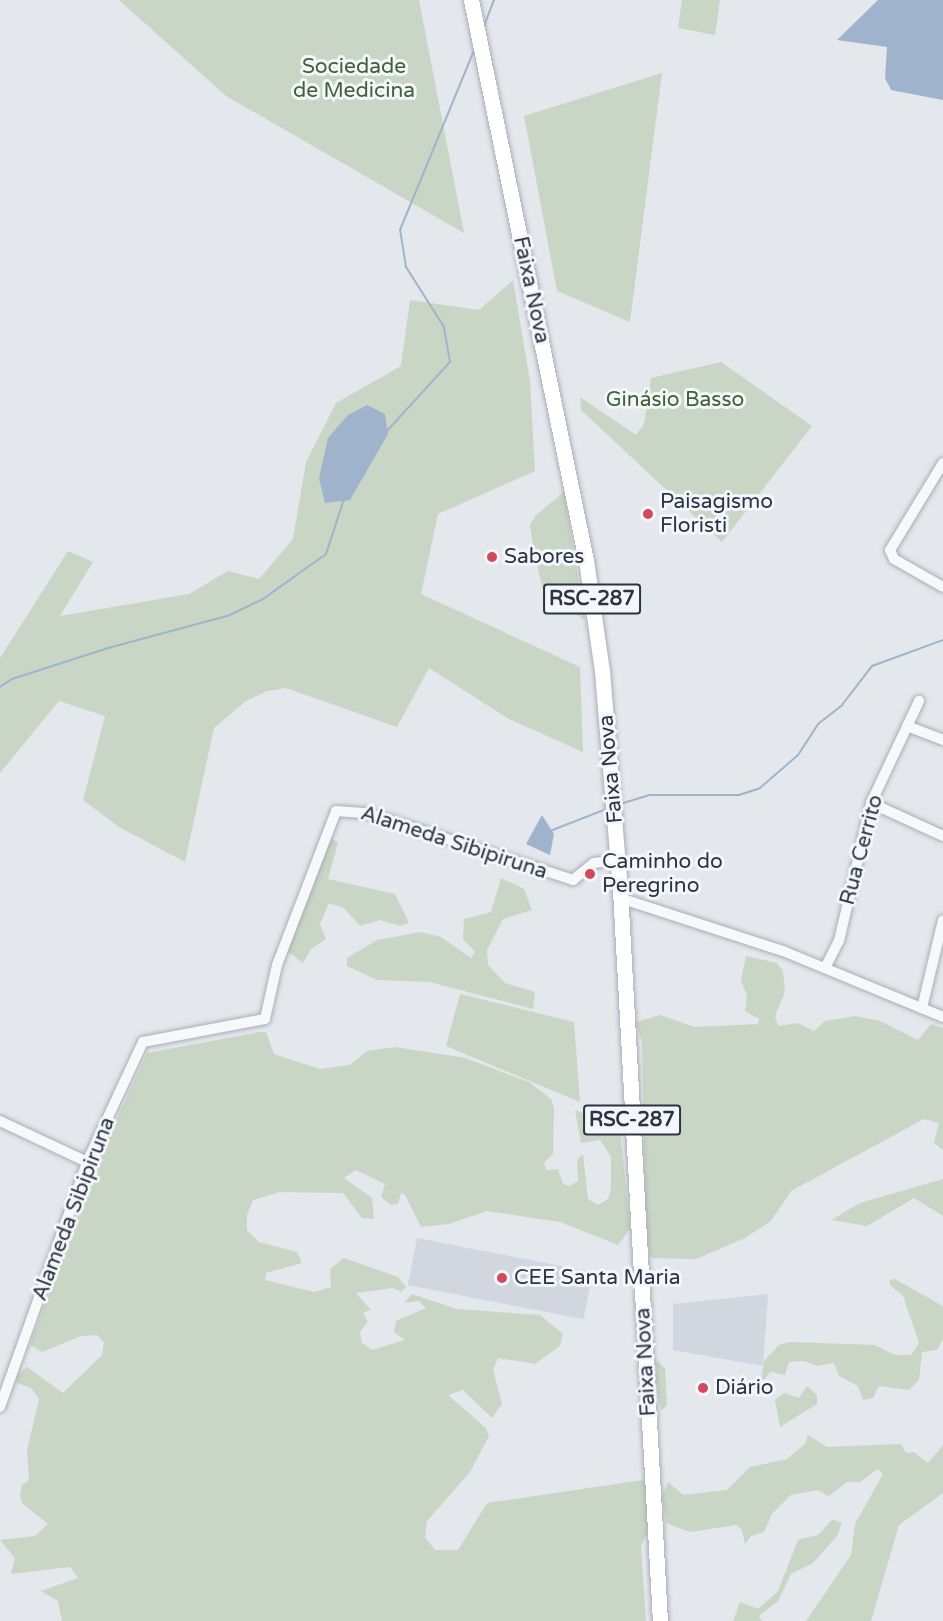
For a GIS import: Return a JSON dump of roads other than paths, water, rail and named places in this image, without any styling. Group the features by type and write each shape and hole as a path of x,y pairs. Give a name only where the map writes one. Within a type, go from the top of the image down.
{"highway":[{"name":"Faixa Nova","path":"471,0 586,560 606,711 618,860 660,1621"}],"street":[{"path":"943,463 891,541 894,560 943,587"},
{"name":"Rua Cerrito","path":"825,968 839,941 871,803 919,701"},
{"path":"907,726 943,740"},
{"path":"871,803 943,836"},
{"name":"Alameda Sibipiruna","path":"0,1407 87,1162 143,1042 265,1019 278,965 339,810 367,813 573,880 594,863 618,860"},
{"path":"620,898 825,968 943,1017"},
{"path":"922,1008 943,920"},
{"path":"0,1121 87,1162"}],"water":[{"path":"878,0 943,0 943,100 891,90 885,78 887,47 837,40"},
{"path":"367,405 385,414 388,434 350,500 325,503 319,478 328,438 348,415"},
{"path":"542,815 554,834 550,855 526,844"}],"waterway":[{"path":"484,26 494,0"},
{"path":"386,432 450,362 444,327 406,267 400,230 475,48"},
{"path":"0,687 12,679 108,648 230,615 263,599 326,554 344,499"},
{"path":"620,804 650,795 739,795 760,788 798,755 818,724 842,705 872,666 943,640"},
{"path":"550,831 609,808"}],"place":[{"name":"Paisagismo Floristi","path":"648,514"},
{"name":"Sabores","path":"492,557"},
{"name":"Caminho do Peregrino","path":"590,874"},
{"name":"CEE Santa Maria","path":"502,1278"},
{"name":"Diário","path":"703,1388"}],"park label":[{"name":"Sociedade de Medicina","path":"354,79"},
{"name":"Ginásio Basso","path":"675,400"}]}
